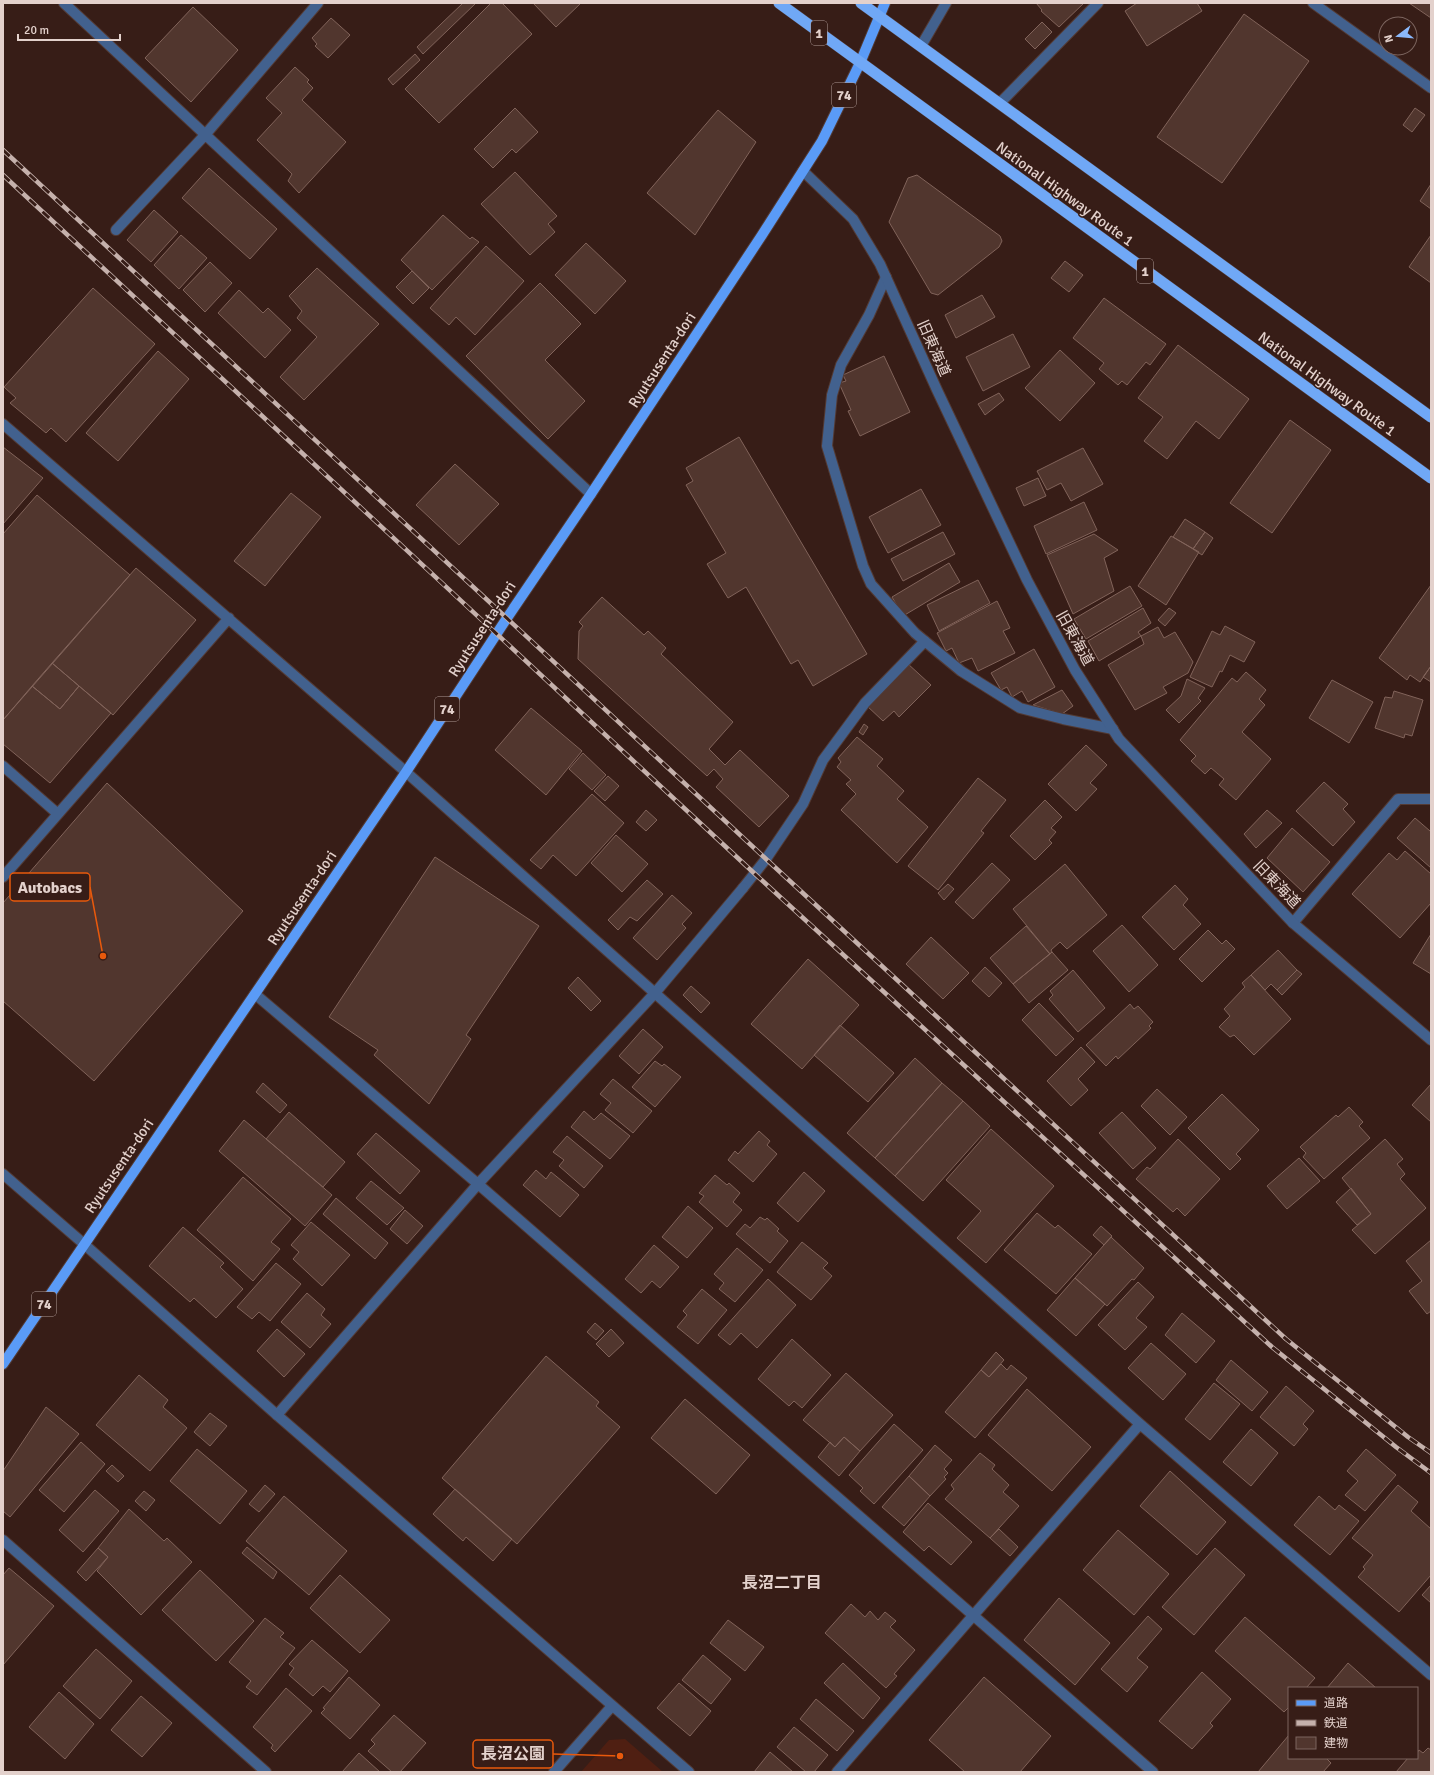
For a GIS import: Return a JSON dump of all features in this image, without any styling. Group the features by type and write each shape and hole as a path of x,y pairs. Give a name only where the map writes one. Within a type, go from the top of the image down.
{"highway":[{"name":"National Highway Route 1","path":"779,3 1431,478"},
{"path":"861,3 1431,417"}],"main road":[{"name":"74","path":"880,17 885,3"},
{"name":"Ryutsusenta-dori","path":"84,1244 406,772 503,623 591,494 762,235 822,141 860,63 880,17"},
{"name":"74","path":"3,1364 84,1244"}],"street":[{"path":"64,3 591,494"},
{"path":"116,230 205,135 318,3"},
{"path":"880,17 881,3"},
{"path":"921,46 946,3"},
{"path":"1000,103 1098,3"},
{"path":"1313,3 1431,88"},
{"name":"旧東海道","path":"803,171 853,219 880,264 936,390 1027,580 1075,670 1113,729 1125,745 1293,922 1431,1040"},
{"path":"886,277 869,315 841,365 832,395 826,446 863,566 871,584 915,633 961,671 1020,708 1063,719 1113,729"},
{"path":"3,424 406,772 1140,1424 1431,1676"},
{"path":"3,877 229,618"},
{"path":"277,1415 478,1184 655,993 766,860 803,804 823,760 865,703 925,641"},
{"path":"3,766 58,814"},
{"path":"1293,922 1398,799 1431,799"},
{"path":"255,994 478,1184 1153,1772"},
{"path":"3,1174 277,1415 689,1772"},
{"path":"837,1772 1140,1424"},
{"path":"3,1540 266,1772"},
{"path":"554,1772 612,1706"}],"shaded area":[{"path":"625,1739 663,1772 581,1772 609,1740"}],"building":[{"path":"463,3 476,3 423,54 417,47"},
{"path":"491,3 502,3 532,34 439,123 405,89"},
{"path":"533,3 581,3 556,27"},
{"path":"1036,3 1084,3 1059,27 1041,11 1042,10"},
{"path":"1137,3 1197,3 1202,11 1147,46 1125,11"},
{"path":"1409,3 1431,3 1431,18"},
{"path":"193,7 238,50 191,102 145,58"},
{"path":"1244,14 1309,61 1222,183 1157,137"},
{"path":"331,18 350,35 328,58 315,46 317,44 312,38"},
{"path":"1042,22 1052,32 1035,49 1025,39"},
{"path":"415,54 420,60 393,85 388,79"},
{"path":"295,67 309,80 307,82 313,88 302,100 346,142 299,193 288,181 292,174 257,140 282,113 266,98"},
{"path":"515,108 538,132 516,153 512,149 493,168 474,149"},
{"path":"1415,108 1425,115 1412,132 1403,125"},
{"path":"718,110 756,142 695,235 647,193"},
{"path":"209,168 277,229 250,259 182,198"},
{"path":"515,172 557,216 548,224 555,232 530,255 481,204"},
{"path":"917,175 1000,236 1002,241 999,247 938,295 931,293 889,222 908,178"},
{"path":"1431,184 1431,209 1420,201"},
{"path":"154,210 178,232 151,262 127,240"},
{"path":"443,215 470,239 472,237 479,242 432,290 401,260"},
{"path":"181,235 207,258 179,289 154,265"},
{"path":"1431,235 1431,283 1409,267"},
{"path":"586,243 626,281 595,314 555,275"},
{"path":"486,246 524,281 475,335 456,317 449,325 430,308"},
{"path":"1065,261 1083,275 1069,292 1051,278"},
{"path":"210,262 232,283 205,312 183,290"},
{"path":"317,268 379,324 304,400 280,377 317,337 297,318 302,311 289,296"},
{"path":"412,271 429,288 413,304 396,287"},
{"path":"540,283 581,324 545,360 585,401 548,439 466,356"},
{"path":"93,288 155,344 66,442 51,428 46,433 10,403 16,398 4,387"},
{"path":"239,290 263,313 268,308 291,330 265,358 218,313"},
{"path":"982,295 995,317 956,338 945,315"},
{"path":"1104,298 1166,344 1150,365 1146,362 1127,385 1122,381 1118,385 1099,369 1104,363 1073,338"},
{"path":"1013,334 1030,367 983,391 966,357"},
{"path":"1178,345 1249,399 1219,439 1196,421 1167,459 1144,441 1163,417 1138,398"},
{"path":"1060,350 1095,383 1060,421 1025,388"},
{"path":"158,351 189,379 118,461 86,433"},
{"path":"884,356 910,412 860,436 848,411 851,410 839,383 846,381 843,375"},
{"path":"999,393 1004,400 985,415 978,404"},
{"path":"1290,420 1331,450 1272,533 1230,503"},
{"path":"739,437 867,654 813,686 798,660 791,664 746,587 728,598 707,564 726,553 686,485 693,481 686,468"},
{"path":"3,447 43,478 3,524"},
{"path":"1083,448 1103,484 1071,501 1061,483 1047,490 1037,471"},
{"path":"455,464 499,504 459,545 416,505"},
{"path":"1038,478 1046,496 1024,506 1016,488"},
{"path":"921,489 941,525 888,553 869,517"},
{"path":"291,493 321,517 265,586 234,561"},
{"path":"37,495 130,575 3,720 3,534"},
{"path":"1084,502 1097,530 1046,554 1034,526"},
{"path":"1185,519 1205,532 1193,549 1173,537"},
{"path":"943,532 955,554 903,581 891,559"},
{"path":"1205,532 1213,538 1202,555 1193,549"},
{"path":"1094,534 1118,550 1104,558 1114,591 1073,614 1047,555"},
{"path":"1171,536 1199,552 1166,605 1138,586"},
{"path":"949,563 960,582 903,616 892,597"},
{"path":"136,568 196,620 113,715 52,663"},
{"path":"978,580 990,603 939,631 927,605"},
{"path":"1431,585 1431,666 1420,682 1410,675 1407,680 1379,658"},
{"path":"1130,586 1142,606 1086,639 1074,619"},
{"path":"602,597 644,635 648,631 666,648 661,654 733,722 709,749 725,765 740,750 789,796 759,827 716,787 723,779 714,769 707,776 578,659 579,631 583,626 579,622"},
{"path":"997,601 1010,628 1003,631 1015,653 978,671 972,658 959,663 952,648 946,651 937,633"},
{"path":"1143,608 1151,623 1138,632 1141,636 1099,661 1088,641"},
{"path":"1169,608 1176,613 1165,626 1158,620"},
{"path":"1225,626 1255,642 1244,662 1230,655 1222,672 1220,671 1212,687 1190,677 1212,631 1220,635"},
{"path":"1158,627 1164,638 1175,632 1193,662 1188,673 1163,687 1167,693 1135,710 1108,665 1144,644 1141,636"},
{"path":"1034,649 1055,687 1028,702 1022,691 1012,697 1007,687 1001,690 991,673"},
{"path":"52,663 79,686 60,709 32,686"},
{"path":"907,663 931,685 899,717 894,711 883,721 866,705"},
{"path":"1431,666 1431,682 1423,677"},
{"path":"1246,672 1266,690 1259,699 1265,705 1242,732 1271,759 1236,800 1219,785 1224,779 1211,768 1205,774 1191,761 1196,756 1180,740 1232,678 1237,682"},
{"path":"1187,679 1205,688 1198,698 1201,701 1179,723 1166,710 1181,696"},
{"path":"1332,680 1373,702 1349,743 1309,718"},
{"path":"32,686 60,709 79,686 111,713 50,783 3,744 3,720"},
{"path":"1062,690 1073,706 1062,714 1033,705"},
{"path":"1394,691 1423,700 1412,736 1405,734 1404,738 1375,728 1385,697 1392,698"},
{"path":"531,708 582,751 546,795 495,750"},
{"path":"864,724 868,727 863,735 859,732"},
{"path":"857,737 883,759 877,766 904,791 897,799 928,827 897,863 841,810 856,794 846,784 851,780 837,767 841,762 838,758"},
{"path":"1086,745 1107,765 1090,783 1097,789 1076,811 1048,784"},
{"path":"583,753 606,775 592,790 569,769"},
{"path":"608,776 619,786 605,801 594,791"},
{"path":"978,778 1006,800 981,831 984,833 938,890 908,866"},
{"path":"1324,782 1348,804 1343,809 1355,822 1333,846 1296,811"},
{"path":"107,783 243,911 94,1081 3,1001 3,903"},
{"path":"592,794 624,823 576,876 553,855 541,869 530,860"},
{"path":"1045,800 1062,817 1051,828 1056,832 1049,840 1052,843 1035,860 1010,836"},
{"path":"646,810 657,820 646,831 636,822"},
{"path":"1267,810 1282,823 1256,848 1244,834"},
{"path":"1415,818 1430,831 1431,829 1431,868 1397,838"},
{"path":"1292,828 1330,862 1303,892 1267,858"},
{"path":"616,835 648,864 622,892 591,863"},
{"path":"1405,851 1431,874 1431,903 1400,938 1352,894 1389,853 1397,860"},
{"path":"435,857 539,926 466,1035 471,1039 429,1104 374,1055 378,1050 329,1017"},
{"path":"992,863 1010,880 973,919 955,902"},
{"path":"1065,864 1107,915 1067,949 1060,942 1051,950 1052,952 1050,954 1013,909"},
{"path":"647,880 663,894 637,921 630,917 618,930 608,920"},
{"path":"948,884 954,889 944,900 938,893"},
{"path":"1175,885 1188,899 1183,905 1201,924 1174,950 1142,917"},
{"path":"672,895 692,913 682,924 686,928 657,960 633,938"},
{"path":"1122,925 1158,965 1129,992 1093,951"},
{"path":"1026,926 1050,954 1013,984 990,958"},
{"path":"1208,930 1222,944 1226,940 1235,949 1202,982 1179,959"},
{"path":"1431,934 1431,974 1413,963"},
{"path":"931,937 969,973 943,999 906,964"},
{"path":"1278,950 1297,970 1277,990 1271,984 1265,990 1251,975"},
{"path":"1052,952 1068,970 1029,1003 1013,984"},
{"path":"808,959 859,1005 802,1069 751,1024"},
{"path":"985,967 1002,983 989,997 972,981"},
{"path":"1073,970 1105,1008 1078,1032 1049,999 1053,995 1050,991"},
{"path":"1297,970 1302,974 1282,995 1277,990"},
{"path":"1251,975 1291,1019 1254,1055 1234,1035 1230,1037 1219,1027 1230,1016 1224,1009 1245,987 1242,983"},
{"path":"578,977 601,1001 591,1011 568,988"},
{"path":"691,986 710,1003 701,1013 683,995"},
{"path":"1039,1003 1074,1039 1056,1056 1022,1020"},
{"path":"1130,1004 1134,1009 1138,1006 1153,1022 1149,1026 1151,1028 1118,1059 1116,1056 1106,1066 1086,1045"},
{"path":"840,1025 894,1073 868,1102 814,1055"},
{"path":"643,1029 663,1047 639,1074 619,1056"},
{"path":"1081,1047 1095,1062 1078,1079 1088,1090 1071,1106 1047,1081"},
{"path":"915,1058 942,1083 875,1158 847,1133"},
{"path":"655,1061 662,1066 664,1064 681,1077 655,1107 632,1087"},
{"path":"613,1079 652,1111 633,1133 605,1110 611,1103 600,1094"},
{"path":"263,1083 287,1105 280,1113 256,1092"},
{"path":"942,1083 963,1101 895,1176 875,1158"},
{"path":"1431,1084 1431,1122 1412,1105"},
{"path":"1157,1089 1187,1117 1170,1135 1141,1106"},
{"path":"1222,1094 1259,1130 1236,1154 1241,1159 1230,1170 1188,1128"},
{"path":"963,1101 990,1126 923,1201 895,1176"},
{"path":"1349,1107 1363,1122 1359,1126 1370,1138 1324,1179 1303,1157 1306,1153 1300,1147 1336,1115 1338,1117"},
{"path":"584,1111 594,1120 601,1113 630,1136 610,1159 571,1127"},
{"path":"289,1112 345,1162 323,1187 266,1139"},
{"path":"1122,1112 1156,1148 1133,1169 1099,1133"},
{"path":"244,1120 332,1195 305,1226 219,1151"},
{"path":"991,1129 1054,1186 986,1263 957,1238 981,1211 946,1180"},
{"path":"759,1131 770,1141 767,1145 777,1154 753,1182 728,1160 735,1151 738,1154"},
{"path":"376,1133 420,1171 400,1194 357,1154"},
{"path":"567,1136 603,1166 584,1188 559,1166 564,1160 553,1152"},
{"path":"1178,1139 1220,1179 1185,1216 1177,1208 1173,1212 1136,1179 1147,1167 1150,1169"},
{"path":"1385,1139 1403,1159 1397,1164 1405,1174 1400,1179 1426,1208 1375,1254 1352,1230 1371,1214 1342,1178"},
{"path":"1299,1158 1320,1181 1287,1209 1267,1186"},
{"path":"536,1170 546,1179 551,1172 579,1195 560,1217 523,1185"},
{"path":"804,1172 825,1191 798,1222 777,1203"},
{"path":"715,1175 727,1185 729,1183 740,1193 733,1202 742,1210 727,1227 699,1202 704,1196 699,1193"},
{"path":"243,1177 291,1219 271,1242 280,1249 253,1281 197,1230"},
{"path":"371,1181 404,1208 387,1225 356,1198"},
{"path":"1351,1188 1371,1214 1357,1225 1336,1202"},
{"path":"336,1198 388,1243 375,1259 323,1214"},
{"path":"688,1206 713,1228 687,1258 662,1237"},
{"path":"405,1210 423,1226 407,1244 390,1229"},
{"path":"1037,1213 1055,1228 1058,1225 1092,1254 1056,1294 1004,1250"},
{"path":"760,1217 765,1220 767,1218 779,1229 777,1231 788,1241 770,1263 736,1234 745,1224 750,1228"},
{"path":"311,1222 350,1255 322,1286 293,1259 299,1252 291,1245"},
{"path":"1101,1226 1112,1236 1104,1245 1093,1235"},
{"path":"183,1227 224,1263 220,1267 243,1289 216,1318 194,1298 190,1302 149,1266"},
{"path":"1111,1237 1144,1268 1134,1280 1132,1279 1107,1306 1075,1278"},
{"path":"1431,1240 1431,1311 1427,1314 1409,1291 1422,1281 1406,1261"},
{"path":"802,1242 828,1263 823,1268 832,1276 811,1300 777,1272"},
{"path":"654,1245 679,1267 660,1288 652,1281 641,1293 625,1279"},
{"path":"737,1248 763,1270 735,1302 719,1289 724,1283 714,1274"},
{"path":"276,1263 301,1284 270,1321 259,1312 252,1319 237,1307"},
{"path":"1075,1278 1105,1304 1076,1336 1047,1310"},
{"path":"768,1279 796,1305 757,1348 741,1333 730,1345 718,1335"},
{"path":"1138,1282 1154,1297 1136,1318 1147,1327 1125,1350 1098,1325"},
{"path":"702,1289 727,1310 698,1344 677,1327 687,1315 683,1311"},
{"path":"307,1293 325,1309 321,1315 331,1324 310,1348 281,1322"},
{"path":"1182,1313 1215,1341 1196,1363 1165,1335"},
{"path":"595,1323 604,1331 596,1340 587,1332"},
{"path":"277,1329 305,1354 284,1377 257,1351"},
{"path":"611,1329 624,1343 609,1357 596,1344"},
{"path":"792,1339 831,1375 802,1408 794,1401 789,1406 758,1379"},
{"path":"1151,1343 1186,1374 1163,1400 1128,1368"},
{"path":"996,1352 1004,1360 989,1377 981,1370"},
{"path":"546,1356 599,1402 596,1406 620,1427 517,1544 442,1478"},
{"path":"1231,1360 1268,1392 1252,1411 1216,1380"},
{"path":"1001,1364 1007,1370 1011,1365 1027,1378 975,1438 945,1412 981,1370 989,1377"},
{"path":"846,1373 893,1415 860,1451 844,1437 835,1447 803,1420"},
{"path":"139,1375 168,1400 163,1407 187,1428 150,1471 96,1425"},
{"path":"1214,1383 1240,1404 1210,1440 1185,1419"},
{"path":"1286,1386 1314,1411 1303,1424 1308,1429 1294,1446 1260,1417"},
{"path":"1027,1389 1091,1447 1052,1491 988,1435"},
{"path":"685,1399 750,1455 716,1494 651,1438"},
{"path":"46,1407 79,1434 10,1517 3,1511 3,1471"},
{"path":"210,1413 227,1426 210,1446 194,1432"},
{"path":"894,1424 923,1450 874,1504 860,1491 863,1488 849,1475"},
{"path":"1251,1429 1278,1453 1251,1486 1223,1462"},
{"path":"844,1437 860,1451 839,1476 818,1457 830,1442 835,1447"},
{"path":"81,1442 105,1464 64,1512 39,1490"},
{"path":"935,1445 952,1460 944,1469 948,1473 944,1477 946,1479 930,1496 909,1476"},
{"path":"197,1449 247,1491 220,1524 170,1481"},
{"path":"1366,1449 1396,1475 1365,1511 1345,1495 1358,1481 1347,1471"},
{"path":"980,1453 995,1465 992,1469 1009,1485 1003,1492 1019,1506 990,1538 945,1499 954,1489 951,1485"},
{"path":"112,1465 124,1476 118,1482 106,1471"},
{"path":"1170,1471 1226,1522 1197,1555 1140,1506"},
{"path":"909,1476 930,1496 904,1526 882,1507"},
{"path":"265,1485 275,1494 259,1512 249,1504"},
{"path":"1398,1485 1418,1502 1411,1511 1431,1529 1431,1575 1399,1612 1358,1577 1365,1569 1363,1567 1373,1555 1352,1538"},
{"path":"455,1489 512,1539 493,1561 466,1537 463,1541 433,1514"},
{"path":"95,1490 119,1511 83,1552 59,1530"},
{"path":"144,1491 155,1500 146,1511 135,1501"},
{"path":"284,1496 347,1551 309,1595 246,1541"},
{"path":"1319,1496 1335,1510 1339,1505 1359,1521 1330,1555 1294,1525"},
{"path":"928,1503 972,1542 951,1565 929,1546 924,1551 903,1532"},
{"path":"129,1509 164,1541 167,1538 192,1562 141,1615 97,1571 108,1557 98,1548"},
{"path":"999,1529 1018,1547 1010,1556 990,1538"},
{"path":"1118,1530 1169,1574 1134,1615 1083,1570"},
{"path":"247,1547 277,1572 273,1579 242,1553"},
{"path":"98,1548 108,1557 86,1581 77,1572"},
{"path":"1215,1548 1245,1575 1194,1635 1162,1607"},
{"path":"9,1568 54,1606 3,1665 3,1575"},
{"path":"200,1570 254,1621 216,1661 162,1610"},
{"path":"340,1575 390,1620 360,1653 310,1608"},
{"path":"1431,1585 1431,1603 1422,1595"},
{"path":"1059,1598 1110,1643 1075,1685 1024,1640"},
{"path":"851,1604 865,1617 870,1611 878,1620 885,1612 896,1621 890,1627 915,1650 894,1674 897,1676 886,1688 825,1633"},
{"path":"1148,1616 1162,1629 1137,1658 1148,1667 1127,1692 1101,1669"},
{"path":"1245,1617 1315,1678 1307,1687 1288,1687 1288,1708 1284,1712 1215,1651"},
{"path":"265,1618 284,1633 280,1637 295,1648 257,1695 246,1687 251,1681 229,1662"},
{"path":"728,1620 764,1647 745,1671 710,1643"},
{"path":"312,1640 348,1671 330,1692 323,1686 313,1696 289,1675 294,1668 289,1664"},
{"path":"96,1649 132,1681 100,1719 63,1686"},
{"path":"703,1655 731,1679 711,1704 682,1680"},
{"path":"843,1663 880,1698 863,1719 824,1683"},
{"path":"1348,1663 1375,1687 1328,1687"},
{"path":"1202,1672 1231,1699 1210,1723 1213,1726 1192,1749 1159,1721"},
{"path":"349,1677 380,1705 350,1739 321,1713 325,1709 323,1708"},
{"path":"984,1677 1051,1736 1020,1772 965,1772 929,1740"},
{"path":"679,1683 711,1711 690,1736 657,1708"},
{"path":"286,1688 312,1711 275,1752 271,1748 273,1745 253,1727"},
{"path":"59,1692 94,1724 65,1759 29,1727"},
{"path":"141,1696 172,1723 142,1757 111,1730"},
{"path":"816,1699 854,1731 837,1751 800,1719"},
{"path":"394,1715 426,1743 400,1772 392,1772 368,1751 375,1744 371,1740"},
{"path":"794,1727 828,1755 814,1772 806,1772 777,1747"},
{"path":"1288,1736 1288,1759 1327,1759 1331,1763 1323,1772 1258,1772"},
{"path":"1428,1748 1431,1750 1431,1772 1396,1772 1407,1759 1418,1759 1419,1750 1423,1753"},
{"path":"770,1752 793,1772 754,1772"},
{"path":"359,1753 380,1772 342,1772"}],"railway":[{"path":"3,150 766,859 1286,1339 1408,1437 1431,1453"},
{"path":"3,175 755,874 1272,1347 1396,1447 1431,1473"}],"place":[{"name":"Autobacs","path":"103,956"},
{"name":"長沼公園","path":"620,1756"}],"district":[{"name":"長沼二丁目","path":"782,1582"}]}
